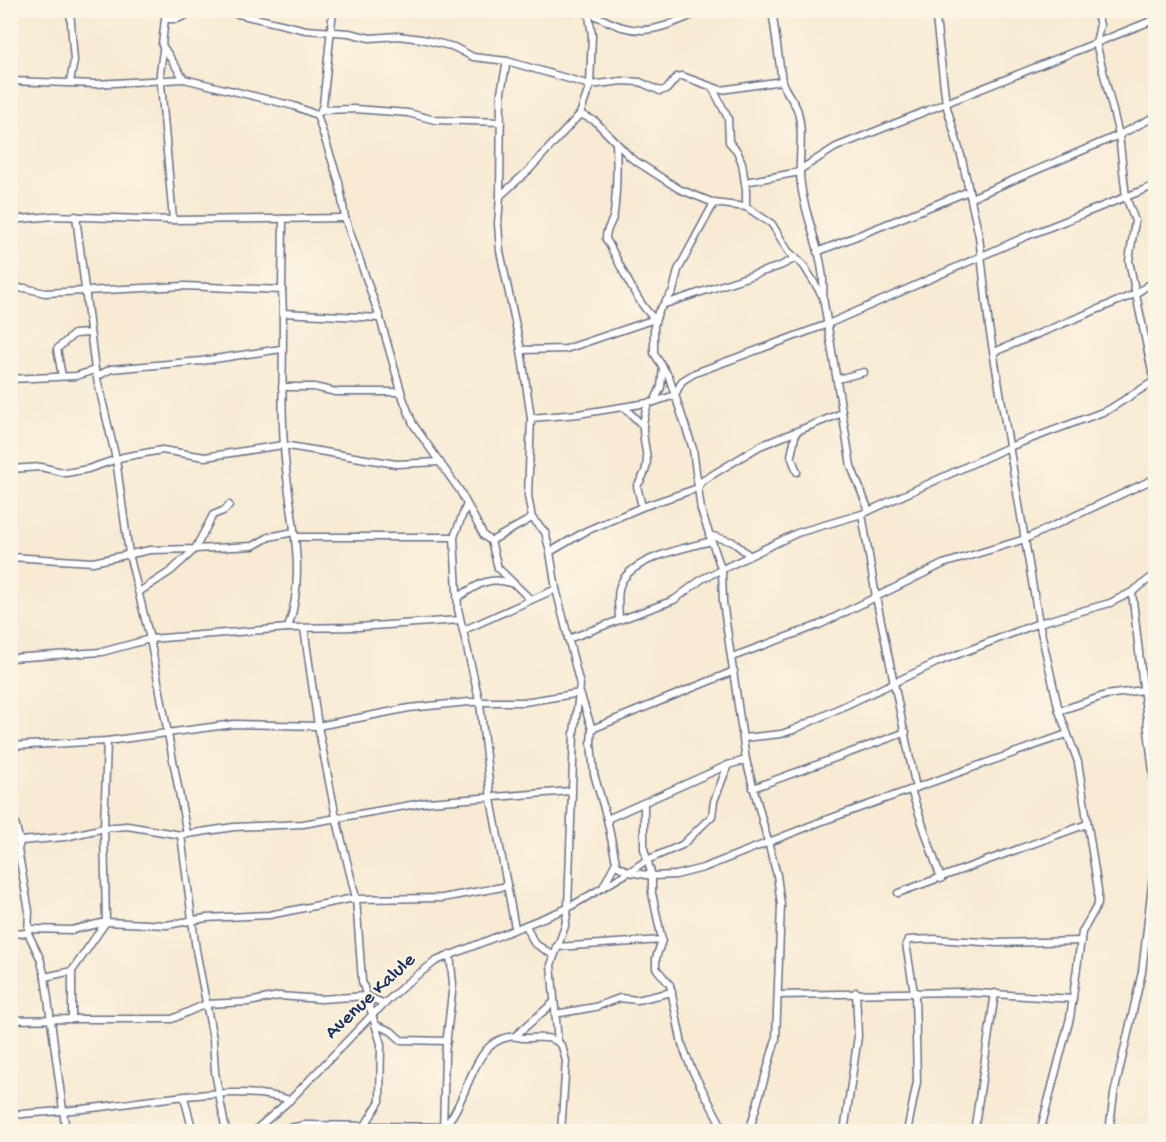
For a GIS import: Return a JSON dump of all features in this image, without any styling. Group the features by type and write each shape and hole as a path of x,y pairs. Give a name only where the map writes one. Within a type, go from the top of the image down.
{"street":[{"path":"69,10 74,61 70,82"},
{"path":"166,10 162,39 161,81 173,220"},
{"path":"165,19 177,19 198,10"},
{"path":"221,10 286,27 370,38 398,36 422,39 454,47 473,57 507,61 590,85 640,82 660,91 667,89 677,77 682,76 721,90 782,81"},
{"path":"535,10 590,12 606,23 643,30 660,27 705,10"},
{"path":"772,10 782,81 797,110 802,152 800,170 824,277 823,297 851,466 865,512 876,597 906,732 913,789 941,879"},
{"path":"935,10 946,104 970,194 982,256 1009,447 1040,623 1059,711 1078,762 1098,890 1098,904 1085,925 1081,941 1074,999 1040,1131"},
{"path":"568,639 674,600 702,579 797,533 865,512 1009,447 1108,410 1155,381 1129,261 1135,221 1126,197 1119,135 1096,43 1100,25 1096,10"},
{"path":"332,11 324,98 319,112 339,182 345,218 380,318 401,392 413,424 460,491 484,537 490,541 498,568 531,600"},
{"path":"500,196 529,170 580,114 590,85 590,12"},
{"path":"746,182 800,170 836,147 1155,19"},
{"path":"163,50 184,79"},
{"path":"507,61 501,81 498,224 500,251 521,350 531,418 528,496 532,518 545,532 556,589 578,674 580,693 592,729 594,774 607,819 616,865 604,885"},
{"path":"10,81 96,84 184,79 319,112 355,109 408,113 435,120 501,122"},
{"path":"712,87 728,118 729,141 737,151 746,182 746,207"},
{"path":"580,114 595,121 616,140 631,158 679,189 714,203 746,207 772,224 788,251 796,258 823,297"},
{"path":"817,252 1119,135 1155,116"},
{"path":"616,140 617,176 614,216 605,233 606,239 647,313 655,319"},
{"path":"531,418 625,408 675,394 682,381 695,373 828,324 982,256 1155,185"},
{"path":"714,203 678,270 673,291 655,319 654,353 669,377 693,449 698,488 710,538 722,571 723,602 746,760 768,842 781,905 776,1039 749,1131"},
{"path":"10,220 76,216 173,220 345,218"},
{"path":"76,216 90,333 116,459 129,554 150,639 168,734 184,834 191,920 214,1044 214,1068 226,1131"},
{"path":"284,219 282,290 284,313 281,349 284,445 298,580 294,611 288,628"},
{"path":"665,304 780,266 796,258"},
{"path":"994,352 1135,294 1155,280"},
{"path":"10,289 25,288 45,293 184,286 282,290"},
{"path":"284,313 380,318"},
{"path":"521,350 566,349 655,319"},
{"path":"62,376 57,349 74,334 90,333"},
{"path":"10,379 76,376 111,369 201,361 281,349"},
{"path":"642,507 637,486 643,479 649,461 643,426 651,402 661,387 663,366"},
{"path":"838,379 864,372"},
{"path":"669,377 682,381"},
{"path":"282,387 314,387 336,392 401,392"},
{"path":"625,408 643,426"},
{"path":"550,552 586,531 642,507 698,488 702,481 734,464 746,454 842,413"},
{"path":"796,432 791,456 797,472"},
{"path":"10,469 41,466 66,473 88,469 116,459 162,450 205,457 284,445 396,464 440,462"},
{"path":"732,657 819,625 957,558 1025,539 1155,478"},
{"path":"139,592 171,571 195,549 213,515 230,505"},
{"path":"466,506 455,528 454,537 457,598 480,704 491,799 515,928"},
{"path":"490,541 532,518"},
{"path":"10,557 93,562 160,549 254,546 269,537 295,535 454,537"},
{"path":"619,620 621,583 629,574 667,553 710,538 733,542 749,555"},
{"path":"495,579 498,568"},
{"path":"744,738 781,734 793,730 894,681 1040,623 1110,603 1132,591 1155,574"},
{"path":"457,598 476,586 495,579 514,584"},
{"path":"464,630 556,589"},
{"path":"1132,591 1155,798"},
{"path":"10,658 102,651 150,639 288,628 460,620"},
{"path":"304,628 318,726 336,817 356,898 362,981 381,1044 381,1095 362,1129"},
{"path":"592,729 734,671"},
{"path":"1059,711 1106,695 1143,690"},
{"path":"10,746 106,741 234,724 318,726 409,708 524,702 580,693"},
{"path":"561,1131 566,1061 565,1053 558,1042 553,1003 553,955 565,926 568,908 574,733 580,693"},
{"path":"753,788 906,732"},
{"path":"616,865 629,872 652,876 676,875 703,868 768,842 1067,734"},
{"path":"72,1019 72,971 106,922 104,828 106,741"},
{"path":"607,819 728,765 746,760"},
{"name":"Avenue Kalule","path":"253,1131 290,1100 371,1016 424,969 450,954 568,908 647,860 682,845 712,816 728,765"},
{"path":"10,842 65,837 104,828 127,826 184,834 234,827 303,824 428,802 491,799 571,791"},
{"path":"644,803 647,860 652,876 652,893 662,940 656,958 656,968 672,992 682,1044 691,1068 724,1131"},
{"path":"10,804 20,842 18,850 28,911 28,931 40,958 45,977 61,1111 66,1131"},
{"path":"898,893 1087,824"},
{"path":"1109,1131 1114,1094 1142,972 1155,850"},
{"path":"10,934 28,931 72,930 106,922 167,925 191,920 269,915 291,908 356,898 442,898 508,886"},
{"path":"526,925 534,943 553,955"},
{"path":"907,1131 917,1082 914,992 906,944 908,940 934,939 998,943 1081,941"},
{"path":"556,947 662,940"},
{"path":"443,1129 447,1041 453,984 450,954"},
{"path":"45,977 72,971"},
{"path":"555,1014 595,1007 620,998 637,1000 672,992"},
{"path":"778,995 812,996 856,992 995,993 1074,999"},
{"path":"844,1131 858,1036 856,992"},
{"path":"974,1131 995,993"},
{"path":"10,1020 172,1019 206,1004 248,1002 279,996 321,999 366,996 385,1004"},
{"path":"443,1129 462,1100 473,1068 492,1045 514,1036 553,1003"},
{"path":"376,1025 391,1031 401,1040 447,1041"},
{"path":"514,1036 542,1037 558,1042"},
{"path":"10,1115 61,1111 169,1096 273,1095 290,1100"},
{"path":"184,1097 193,1131"},
{"path":"268,1131 305,1125 362,1129 443,1129"}]}
